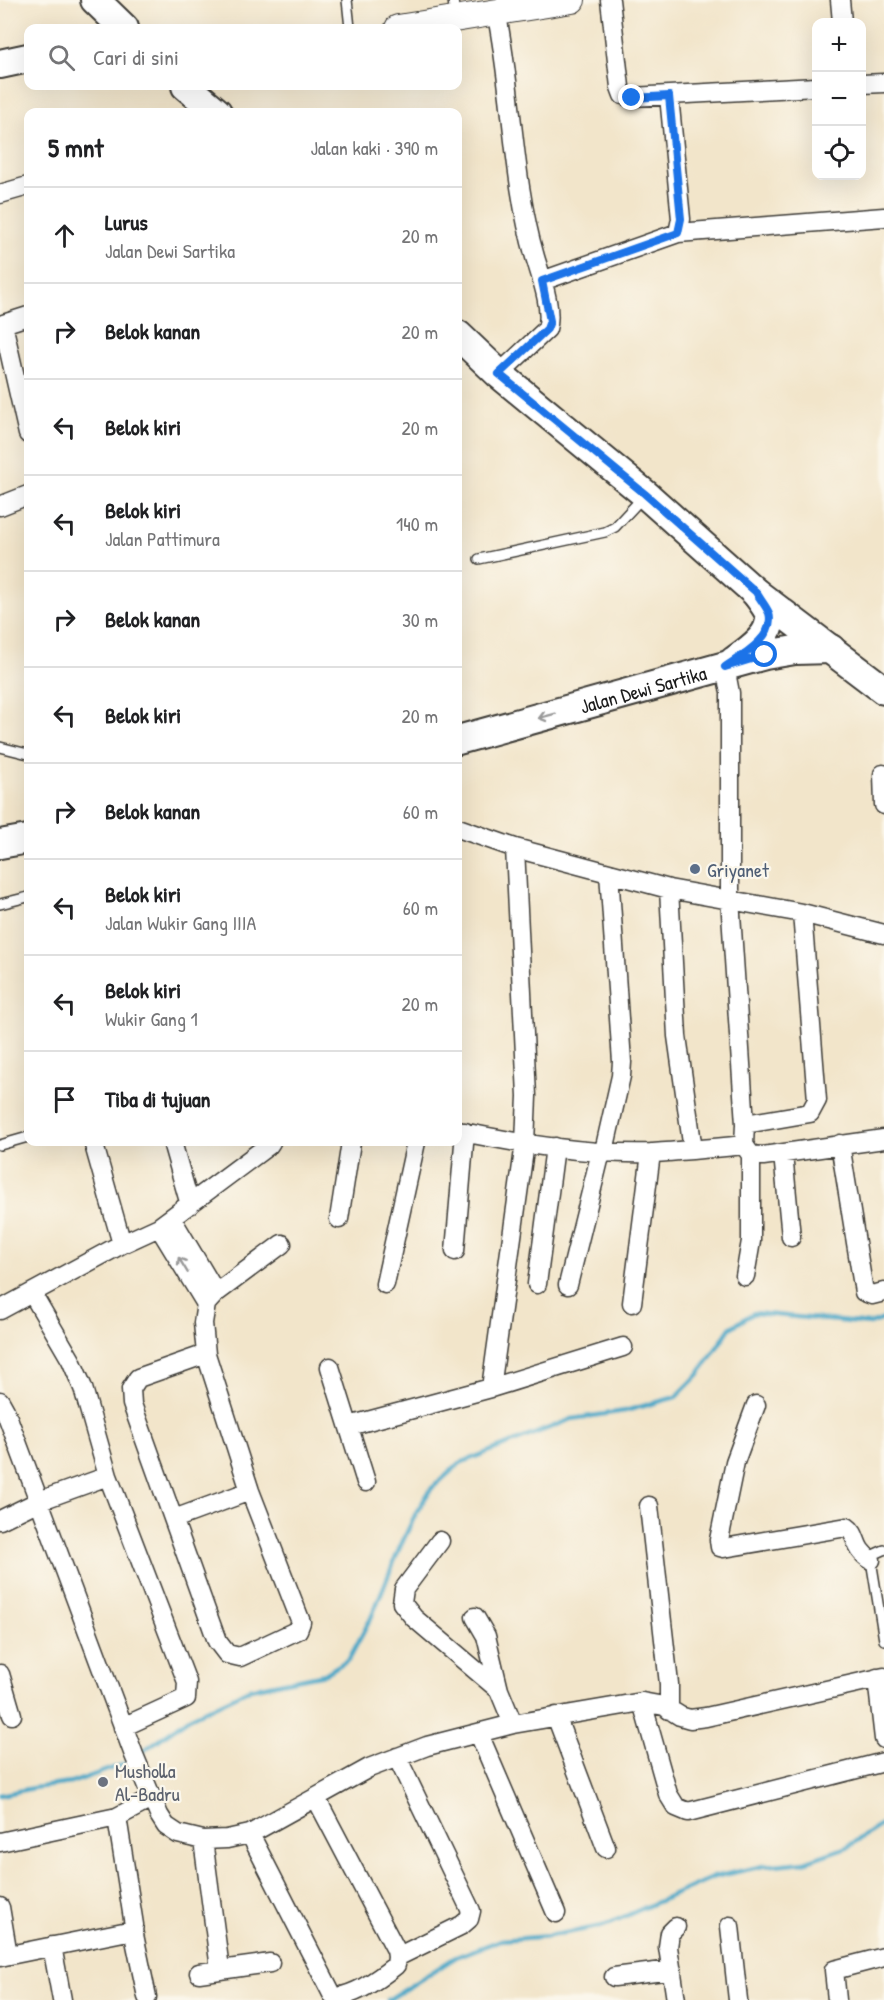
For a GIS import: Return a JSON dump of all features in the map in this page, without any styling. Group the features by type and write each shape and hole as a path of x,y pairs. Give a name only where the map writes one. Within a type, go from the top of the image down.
{"main road":[{"path":"95,0 120,24"},
{"path":"0,64 24,59"},
{"path":"190,90 207,108"},
{"path":"462,338 499,374 645,494 756,592 884,690"},
{"path":"725,667 760,640 767,629 770,620 768,611 756,592"},
{"name":"Jalan Dewi Sartika","path":"462,739 765,655 795,650 831,649"},
{"path":"0,825 24,821"},
{"path":"0,844 24,840"}],"street":[{"path":"410,24 454,9 496,11 572,0"},
{"path":"610,0 620,87 623,94 632,98 812,87"},
{"path":"840,0 842,18"},
{"path":"496,11 526,226 542,281 550,321 547,329 499,374"},
{"path":"866,84 884,83"},
{"path":"669,96 681,219 678,233"},
{"path":"0,194 24,187"},
{"path":"542,281 678,233 884,216"},
{"path":"24,317 1,324 24,418"},
{"path":"0,506 24,497"},
{"path":"725,667 730,693 730,899 751,1241 745,1276"},
{"path":"883,774 884,805"},
{"path":"462,829 515,848 669,890 730,899 884,934"},
{"path":"491,1388 525,1143 527,1081 515,848"},
{"path":"568,1285 599,1160 604,1151 621,1076 622,1062 609,873"},
{"path":"669,890 677,1036 693,1150"},
{"path":"745,1124 810,1113 817,1100 802,914"},
{"path":"462,1132 555,1147 604,1151 651,1153 747,1150 763,1156 884,1138"},
{"path":"840,1144 864,1292 872,1295 884,1292"},
{"path":"94,1146 122,1244"},
{"path":"173,1146 190,1205"},
{"path":"0,1310 122,1244 166,1223 268,1146"},
{"path":"339,1219 350,1146"},
{"path":"385,1284 415,1146"},
{"path":"455,1251 460,1146"},
{"path":"537,1284 555,1147"},
{"path":"633,1303 651,1153"},
{"path":"783,1154 791,1237"},
{"path":"166,1223 211,1299"},
{"path":"206,1354 138,1378 131,1389 132,1404 217,1641 227,1654 240,1658 298,1630 301,1622 250,1491 206,1354 203,1323 211,1299 282,1244"},
{"path":"32,1293 76,1370 108,1476 187,1682 186,1698 123,1727"},
{"path":"349,1426 491,1388 623,1347"},
{"path":"330,1367 366,1482"},
{"path":"0,1401 135,1758 159,1815 166,1826 183,1836 203,1840 227,1839 250,1834 358,1773 427,1746 513,1724 642,1702 654,1703 690,1719 881,1677 884,1739"},
{"path":"756,1405 735,1462 719,1540 720,1547 847,1527 852,1532 859,1551 878,1555"},
{"path":"0,1520 39,1501 108,1476"},
{"path":"174,1519 250,1491"},
{"path":"649,1506 669,1684 669,1710"},
{"path":"440,1541 404,1588 402,1604 414,1618 499,1690"},
{"path":"475,1617 486,1636 499,1690 513,1724"},
{"path":"0,1674 12,1715"},
{"path":"642,1702 668,1794 676,1808 688,1812 884,1762"},
{"path":"556,1716 606,1848"},
{"path":"479,1734 556,1913"},
{"path":"397,1757 471,1911 469,1919 462,1925 397,1956"},
{"path":"0,1842 117,1817 153,1798"},
{"path":"250,1834 332,1994 336,1997 356,1995 396,1965 396,1950 316,1798"},
{"path":"117,1817 133,1930 147,1997"},
{"path":"203,1840 220,1969"},
{"path":"0,1906 4,1956 133,1930"},
{"path":"730,1926 738,2000"},
{"path":"676,1927 668,1938 676,2000"},
{"path":"51,1946 62,2000"},
{"path":"837,2000 834,1970 884,1957"},
{"path":"199,1973 270,1964"},
{"path":"614,1977 672,1970"}],"lane":[{"path":"346,0 349,24"},
{"path":"479,559 605,532 615,526 645,494"},
{"path":"0,747 24,753"},
{"path":"0,904 24,898"},
{"path":"0,1145 24,1138"},
{"path":"878,1555 884,1640"}],"waterway":[{"path":"139,1754 189,1718 250,1689 325,1674 349,1659 371,1618 417,1511 431,1489 460,1463 572,1419 625,1411 676,1397 699,1374 730,1328 754,1313 870,1324 884,1319"},
{"path":"0,1795 71,1783 127,1763 132,1759"},
{"path":"388,2000 456,1957 501,1940 549,1936 603,1926 714,1877 763,1866 804,1862 847,1847 884,1823"}],"place":[{"name":"Griyanet","path":"695,869"},
{"name":"Musholla Al-Badru","path":"103,1782"}],"route":[{"path":"632,98 669,96 681,219 678,233 542,281 550,321 547,329 499,374 645,494 756,592 768,611 770,620 767,629 760,640 747,652 725,667 765,655"}]}
